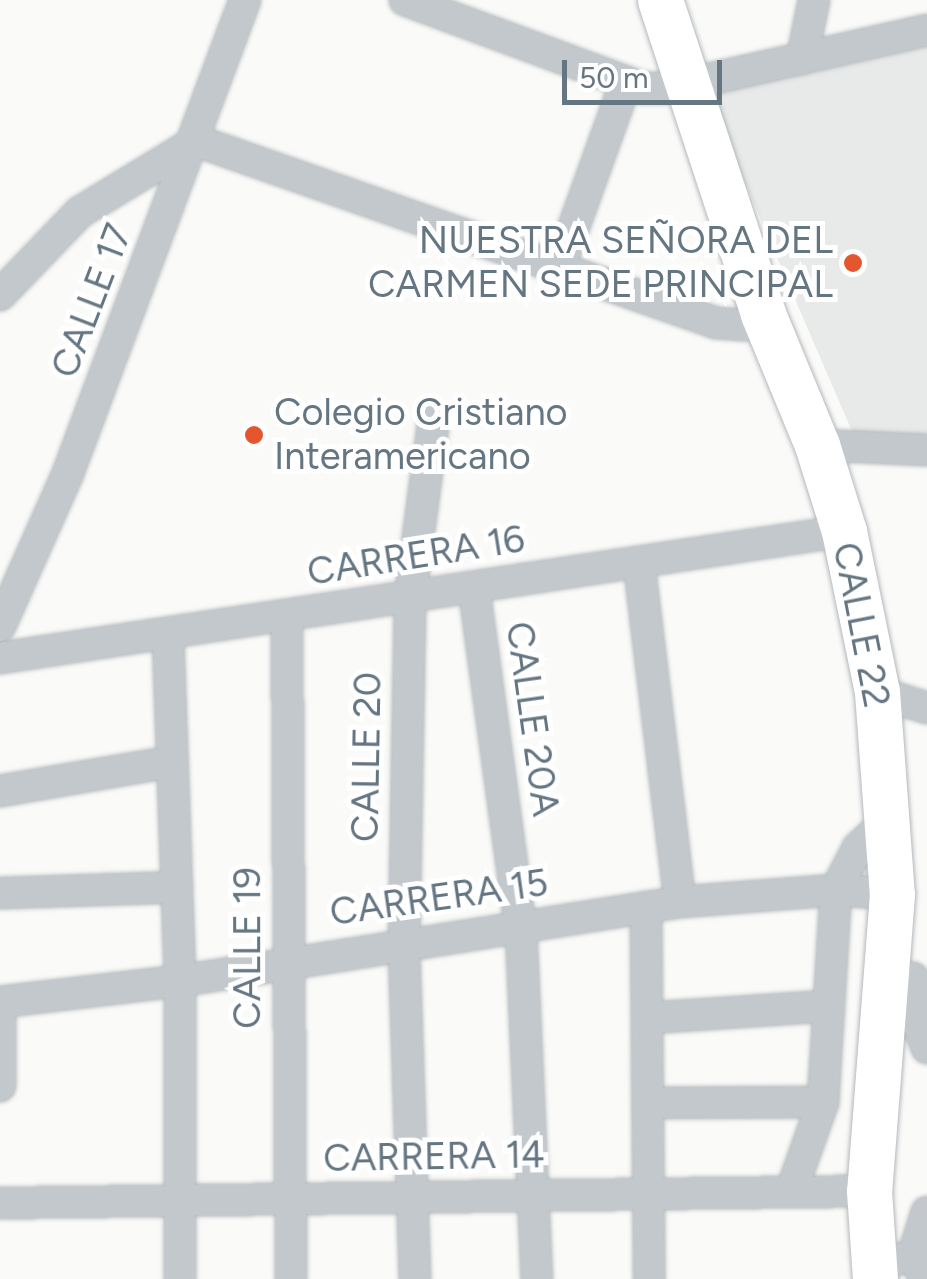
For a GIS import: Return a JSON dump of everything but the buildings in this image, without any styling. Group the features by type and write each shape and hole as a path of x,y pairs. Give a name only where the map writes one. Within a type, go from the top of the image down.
{"highway":[{"name":"CALLE 22","path":"660,0 763,314 817,445 844,532 877,692 890,818 892,894 909,978 869,1191 897,1270"}],"street":[{"name":"CALLE 17","path":"0,626 68,473 198,141 245,0"},
{"path":"405,0 626,82 670,88 689,80 927,30"},
{"path":"479,29 490,0"},
{"path":"802,59 814,0"},
{"path":"559,268 626,82"},
{"path":"0,295 80,212 198,141 716,323 744,325 763,314"},
{"name":"CALLE 20","path":"415,1279 404,947 410,598 434,419"},
{"path":"817,445 927,450"},
{"name":"CARRERA 16","path":"0,658 844,532"},
{"path":"639,562 680,902"},
{"name":"CALLE 20A","path":"474,588 520,929 536,1279"},
{"name":"CALLE 19","path":"286,616 291,1279"},
{"path":"168,635 168,762 180,981 180,1279"},
{"path":"877,692 927,708"},
{"path":"0,792 168,762"},
{"path":"791,1192 823,1102 836,890 858,848 890,818"},
{"path":"0,893 177,887"},
{"name":"CARRERA 15","path":"0,1002 180,981 287,960 404,947 680,902 836,890 892,894"},
{"path":"646,907 651,1103 645,1194 648,1279"},
{"path":"909,978 915,1015 927,1048"},
{"path":"0,1002 0,1086"},
{"path":"648,1018 829,1006"},
{"path":"651,1103 823,1102"},
{"name":"CARRERA 14","path":"0,1203 869,1191"},
{"path":"897,1270 927,1212"}],"shaded area":[{"name":"NUESTRA SEÑORA DEL CARMEN SEDE PRINCIPAL","path":"927,39 927,438 854,436 705,90"}],"place":[{"name":"NUESTRA SEÑORA DEL CARMEN SEDE PRINCIPAL","path":"853,263"},
{"name":"Colegio Cristiano Interamericano","path":"254,435"}]}
